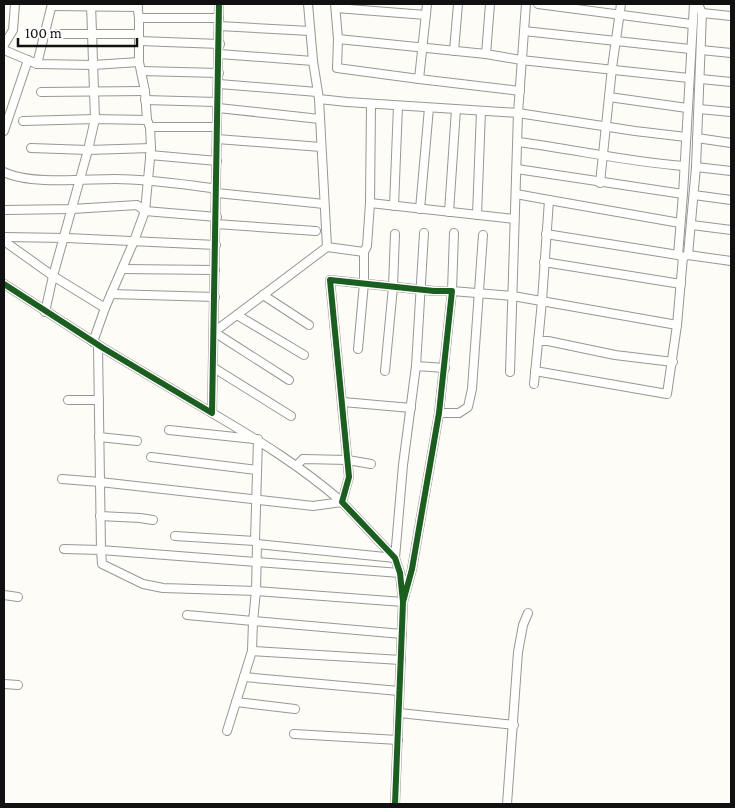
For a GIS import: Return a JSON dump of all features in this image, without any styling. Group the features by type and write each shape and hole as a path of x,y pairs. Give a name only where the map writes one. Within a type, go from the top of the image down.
{"street":[{"path":"4,45 13,30 15,4"},
{"path":"212,413 217,221 216,127 220,44 219,4"},
{"path":"308,4 320,119 327,247"},
{"path":"419,79 427,4"},
{"path":"454,51 458,4"},
{"path":"486,54 490,4"},
{"path":"510,372 518,113 526,4"},
{"path":"538,4 691,24"},
{"path":"600,183 615,42 621,4"},
{"path":"535,370 667,394 673,362 682,284 683,256 680,224 691,24 694,4"},
{"path":"683,256 692,225 696,167 702,13 698,4"},
{"path":"37,64 52,5 138,6 139,62 142,70 151,152 145,211 105,308 95,344 99,400 102,564 144,584 163,588 256,591 403,602"},
{"path":"45,312 53,276 88,150 94,119 91,5"},
{"path":"426,15 336,6 338,39 336,68 520,91"},
{"path":"702,13 731,16"},
{"path":"139,18 219,22 310,31"},
{"path":"524,31 690,49"},
{"path":"44,34 91,34 220,44"},
{"path":"338,39 689,78"},
{"path":"4,50 37,64 93,66 139,62"},
{"path":"701,50 731,53"},
{"path":"219,54 313,61"},
{"path":"4,130 6,118 28,60"},
{"path":"142,70 219,73"},
{"path":"700,79 731,82"},
{"path":"219,84 371,104 518,113 686,137"},
{"path":"41,92 144,91"},
{"path":"609,97 687,108"},
{"path":"146,100 217,105 320,119"},
{"path":"358,349 364,284 364,252 370,203 371,104"},
{"path":"394,206 398,106"},
{"path":"420,209 430,108"},
{"path":"449,212 456,109"},
{"path":"698,109 731,112"},
{"path":"477,215 481,111"},
{"path":"23,122 94,119 216,127"},
{"path":"697,138 731,142"},
{"path":"217,139 321,147"},
{"path":"518,142 647,164 684,166"},
{"path":"31,148 151,152 217,161"},
{"path":"696,167 731,171"},
{"path":"517,169 683,194"},
{"path":"4,172 17,178 147,180 212,188 217,193 324,204"},
{"path":"516,194 680,224"},
{"path":"694,195 731,200"},
{"path":"534,384 549,200"},
{"path":"370,203 514,219"},
{"path":"4,210 72,210 137,205 145,211 217,221 316,231"},
{"path":"692,225 731,230"},
{"path":"395,804 403,602 400,573 395,558 403,465 416,366 424,233"},
{"path":"403,602 412,569 439,413 452,291 454,233"},
{"path":"385,372 393,287 395,234"},
{"path":"546,234 683,256 731,261"},
{"path":"439,413 459,413 468,407 472,389 483,235"},
{"path":"4,239 64,238 216,246"},
{"path":"4,239 53,276 105,308"},
{"path":"214,332 327,247 364,252"},
{"path":"544,262 682,284"},
{"path":"122,269 215,270"},
{"path":"342,502 350,477 330,280 513,296 677,324"},
{"path":"4,284 95,344 258,439 296,465 342,502 395,558"},
{"path":"111,294 215,297"},
{"path":"263,295 309,325"},
{"path":"237,315 304,355"},
{"path":"214,332 289,380"},
{"path":"538,341 548,341 615,355 673,362"},
{"path":"416,366 445,368"},
{"path":"214,368 291,416"},
{"path":"68,400 99,400"},
{"path":"343,402 411,408"},
{"path":"169,430 258,439"},
{"path":"99,436 137,441"},
{"path":"227,731 252,651 256,591 258,439"},
{"path":"151,457 258,470"},
{"path":"296,465 303,459 348,460 371,464"},
{"path":"62,479 313,506 342,502"},
{"path":"100,516 153,520"},
{"path":"175,536 256,542 395,558"},
{"path":"64,549 101,550 400,573"},
{"path":"4,595 18,597"},
{"path":"507,804 518,652 522,626 528,613"},
{"path":"186,615 402,634"},
{"path":"252,651 400,660"},
{"path":"244,677 399,691"},
{"path":"4,684 18,685"},
{"path":"236,702 296,709"},
{"path":"399,713 514,725"},
{"path":"294,734 398,740"}],"cycle path":[{"path":"4,284 103,348 212,413 219,4"},
{"path":"395,804 403,602 400,573 395,558 342,502 349,477 330,280 434,291 452,291 439,413 412,569 403,602"}]}
